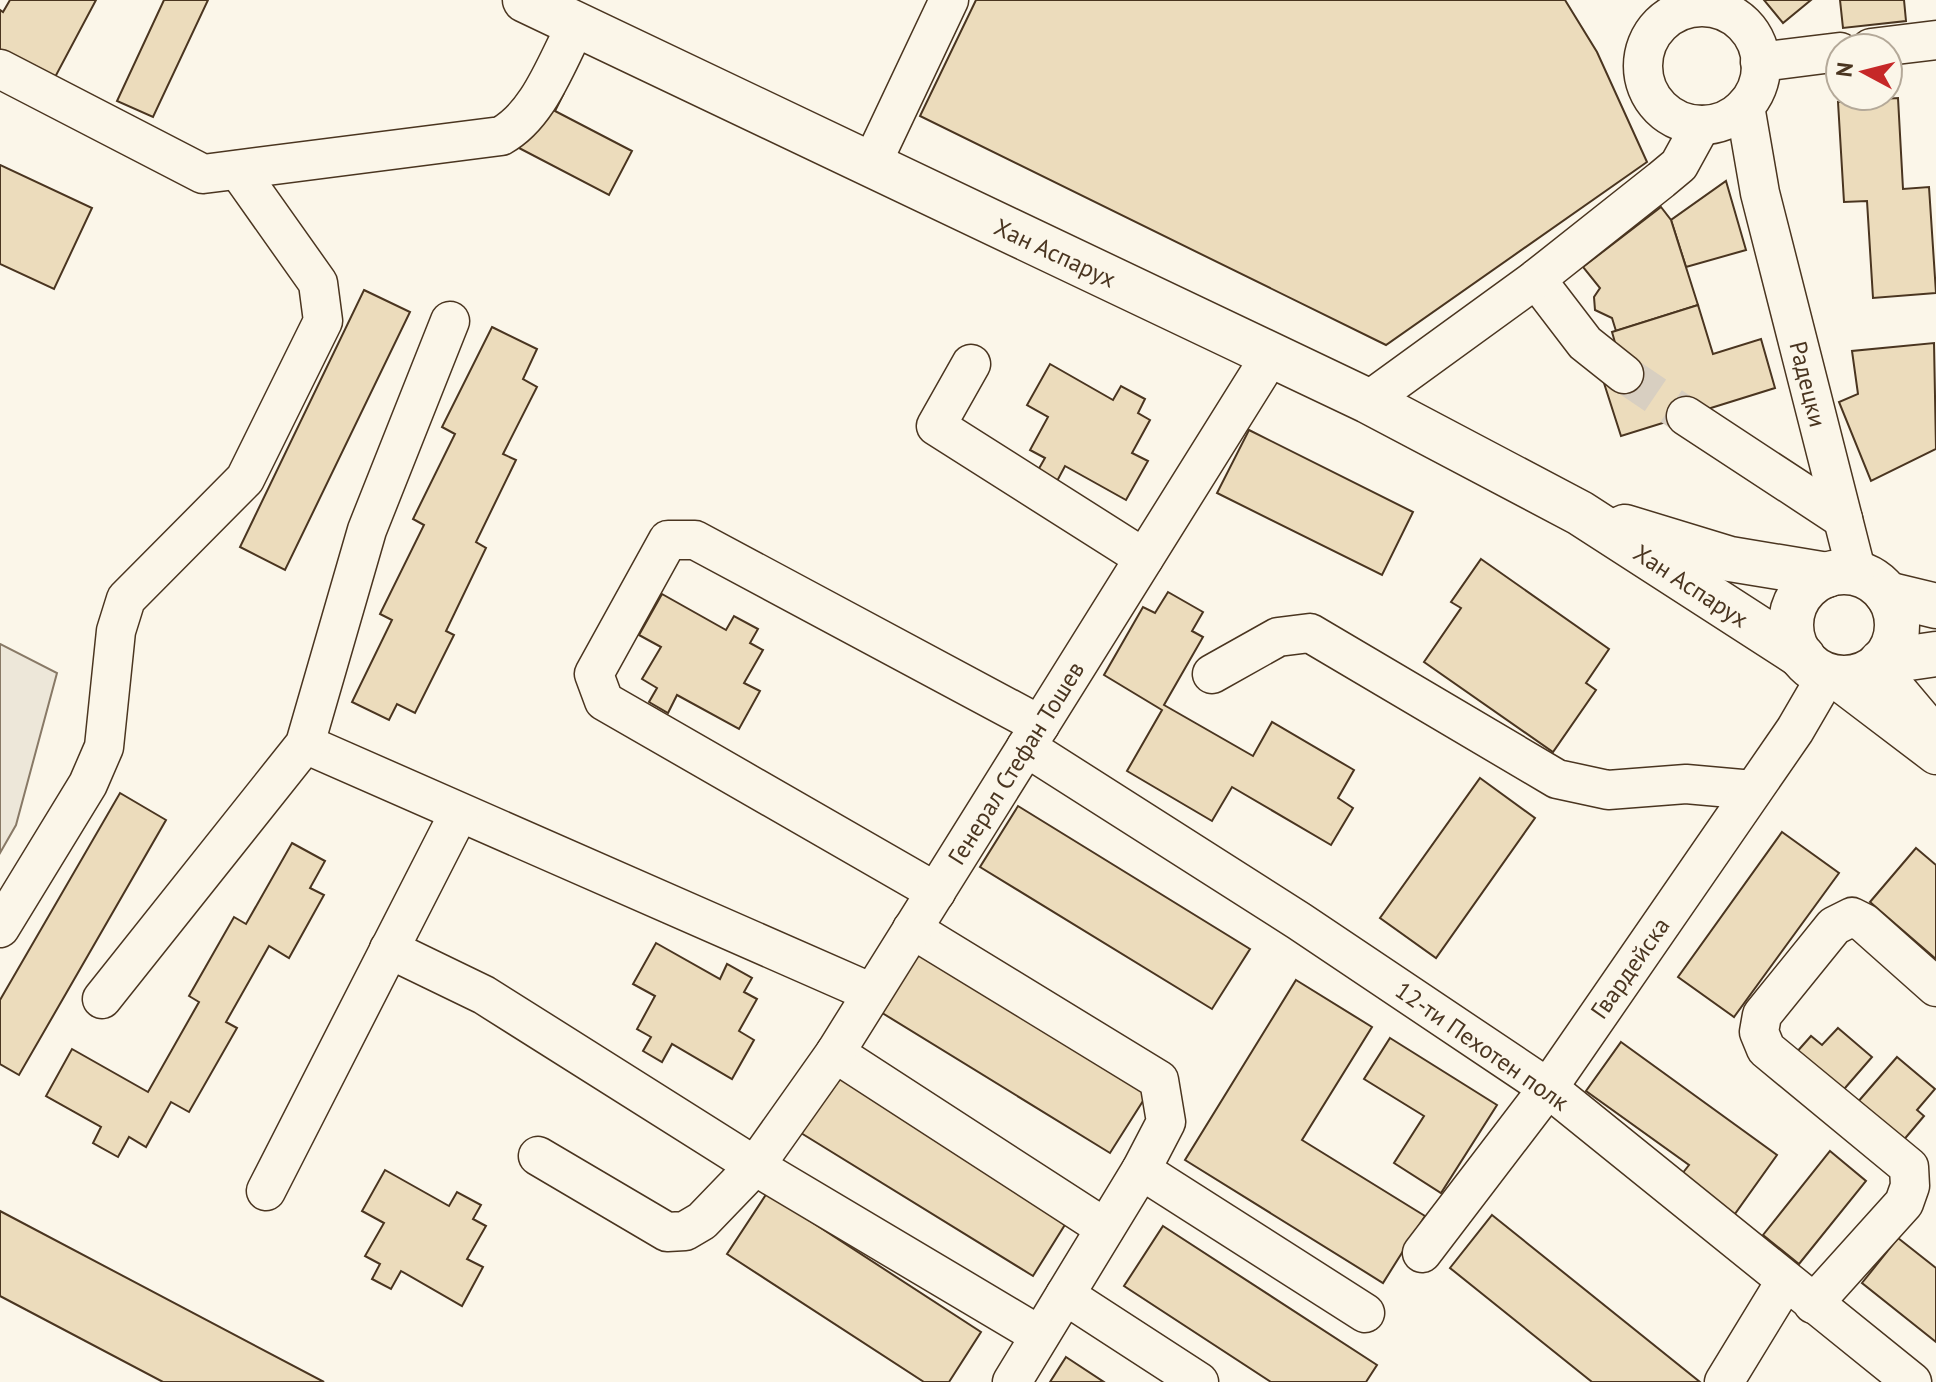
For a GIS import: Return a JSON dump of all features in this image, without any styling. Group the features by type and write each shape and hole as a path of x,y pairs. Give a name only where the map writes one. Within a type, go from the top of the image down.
{"main road":[{"name":"Хан Аспарух","path":"525,0 1368,401 1580,513 1821,670"},
{"name":"Хан Аспарух","path":"1580,513 1730,559 1857,581 1936,606"},
{"path":"1879,664 1892,647 1897,630 1895,611 1857,581 1806,589 1794,610 1793,635 1821,670 1856,677 1879,664 1936,654"}],"street":[{"path":"871,165 949,0"},
{"path":"1368,401 1536,279 1679,165 1721,118 1757,85 1760,62 1754,40 1741,22 1708,4 1674,14 1649,15 1643,65 1653,100 1666,114 1721,118"},
{"path":"0,69 203,174 501,136 520,126 576,26"},
{"path":"1904,44 1936,40"},
{"path":"1760,62 1824,54"},
{"name":"Радецки","path":"1721,118 1760,193 1857,581"},
{"path":"0,928 88,784 104,747 116,631 126,599 245,479 323,321 318,283 238,170"},
{"path":"1536,279 1585,343 1624,374"},
{"path":"102,999 305,744 367,530 450,321"},
{"name":"Генерал Стефан Тошев","path":"538,1156 667,1232 685,1231 702,1221 755,1166 835,1053 1271,355"},
{"path":"971,364 936,426 1144,558"},
{"path":"1686,416 1843,519"},
{"name":"12-ти Пехотен полк","path":"936,892 604,701 594,674 668,540 695,540 1033,736 1299,921 1548,1088 1912,1382"},
{"path":"1212,674 1278,637 1310,633 1557,779 1608,790 1686,784 1753,790"},
{"path":"1879,664 1936,736"},
{"name":"Хан Аспарух","path":"1821,670 1936,755"},
{"name":"Гвардейска","path":"1422,1253 1548,1088 1795,730 1821,670"},
{"path":"305,744 872,993"},
{"path":"266,1191 459,813"},
{"path":"1724,1382 1799,1293 1904,1203 1923,1195 1909,1167 1766,1049 1759,1032 1762,1015 1834,926 1852,917 1864,923 1936,987"},
{"path":"912,929 1159,1080 1166,1122 1141,1170 1012,1382"},
{"path":"389,949 484,995 755,1166 1039,1335"},
{"path":"835,1053 1105,1228"},
{"path":"1141,1170 1365,1313"},
{"path":"1065,1295 1199,1382"}],"shaded area":[{"path":"0,644 57,673 16,825 0,853"}],"building":[{"path":"10,0 96,0 53,81 0,52 0,10 3,12"},
{"path":"164,0 208,0 153,117 117,101"},
{"path":"976,0 1565,0 1597,52 1647,162 1386,345 920,116"},
{"path":"1764,0 1811,0 1783,23"},
{"path":"1840,0 1904,0 1906,21 1843,28"},
{"path":"564,93 555,111 632,151 609,195 519,148 536,115"},
{"path":"1839,112 1899,112 1903,189 1929,187 1936,293 1873,298 1867,201 1844,202"},
{"path":"0,165 92,208 54,289 0,264"},
{"path":"1726,181 1746,250 1686,267 1671,220"},
{"path":"1661,207 1671,220 1698,305 1616,331 1612,318 1595,310 1594,297 1600,288 1583,267"},
{"path":"364,290 410,312 285,570 240,547"},
{"path":"1698,305 1713,354 1761,339 1775,388 1621,436 1603,380 1624,374 1612,332"},
{"path":"492,327 537,349 523,379 537,387 503,454 516,460 476,542 486,548 446,631 454,635 415,713 397,704 389,720 352,702 392,620 380,614 424,525 413,519 455,434 442,427"},
{"path":"1934,343 1936,449 1871,481 1839,402 1858,394 1852,351"},
{"path":"1050,364 1113,400 1121,386 1145,399 1138,413 1150,420 1132,453 1148,461 1126,500 1065,466 1056,483 1037,472 1045,458 1030,450 1048,417 1027,405"},
{"path":"1249,430 1413,512 1382,575 1217,493"},
{"path":"1481,559 1609,649 1586,683 1596,690 1553,752 1424,662 1461,608 1451,602"},
{"path":"1168,592 1203,612 1192,631 1203,637 1164,705 1253,756 1272,722 1354,770 1338,798 1353,808 1331,845 1232,787 1212,821 1127,771 1162,710 1104,675 1143,607 1155,613"},
{"path":"662,594 726,630 734,616 758,629 750,643 763,650 744,683 760,691 739,729 677,695 668,713 649,702 657,688 642,679 661,647 639,635"},
{"path":"1480,778 1535,818 1436,958 1380,918"},
{"path":"120,793 166,820 19,1075 0,1064 0,1000"},
{"path":"1018,806 1250,949 1212,1009 980,867"},
{"path":"1782,832 1839,873 1734,1017 1678,977"},
{"path":"292,843 325,861 310,888 324,895 289,958 269,946 226,1022 237,1028 189,1112 171,1102 146,1147 129,1137 118,1157 93,1143 101,1127 46,1096 72,1049 148,1092 199,1002 189,996 234,917 246,924"},
{"path":"1916,848 1936,865 1936,959 1870,902"},
{"path":"656,943 720,979 727,964 752,978 744,992 757,999 739,1031 754,1040 732,1079 672,1044 662,1062 643,1051 651,1037 637,1029 655,996 633,984"},
{"path":"916,950 1148,1093 1110,1153 879,1011"},
{"path":"1296,980 1372,1027 1302,1140 1425,1216 1383,1283 1185,1160"},
{"path":"1838,1028 1872,1057 1832,1103 1787,1063 1811,1036 1822,1045"},
{"path":"1390,1038 1497,1105 1441,1193 1394,1163 1424,1116 1364,1079"},
{"path":"1621,1042 1777,1155 1732,1218 1678,1179 1689,1165 1586,1091"},
{"path":"1897,1057 1935,1089 1917,1110 1924,1116 1902,1142 1857,1103"},
{"path":"838,1072 1071,1215 1033,1276 801,1133"},
{"path":"1830,1151 1866,1181 1799,1264 1763,1235"},
{"path":"385,1170 449,1206 457,1192 481,1205 473,1219 486,1226 467,1259 483,1267 462,1306 401,1271 391,1289 372,1279 380,1264 365,1256 384,1223 362,1211"},
{"path":"767,1193 981,1332 949,1382 924,1382 727,1254"},
{"path":"0,1211 324,1382 163,1382 0,1296"},
{"path":"1492,1215 1700,1382 1592,1382 1450,1268"},
{"path":"1163,1226 1377,1365 1366,1382 1271,1382 1124,1286"},
{"path":"1898,1238 1936,1268 1936,1342 1862,1283"},
{"path":"1066,1357 1104,1382 1050,1382"}],"tunnel":[{"path":"1624,374 1686,416"}]}
